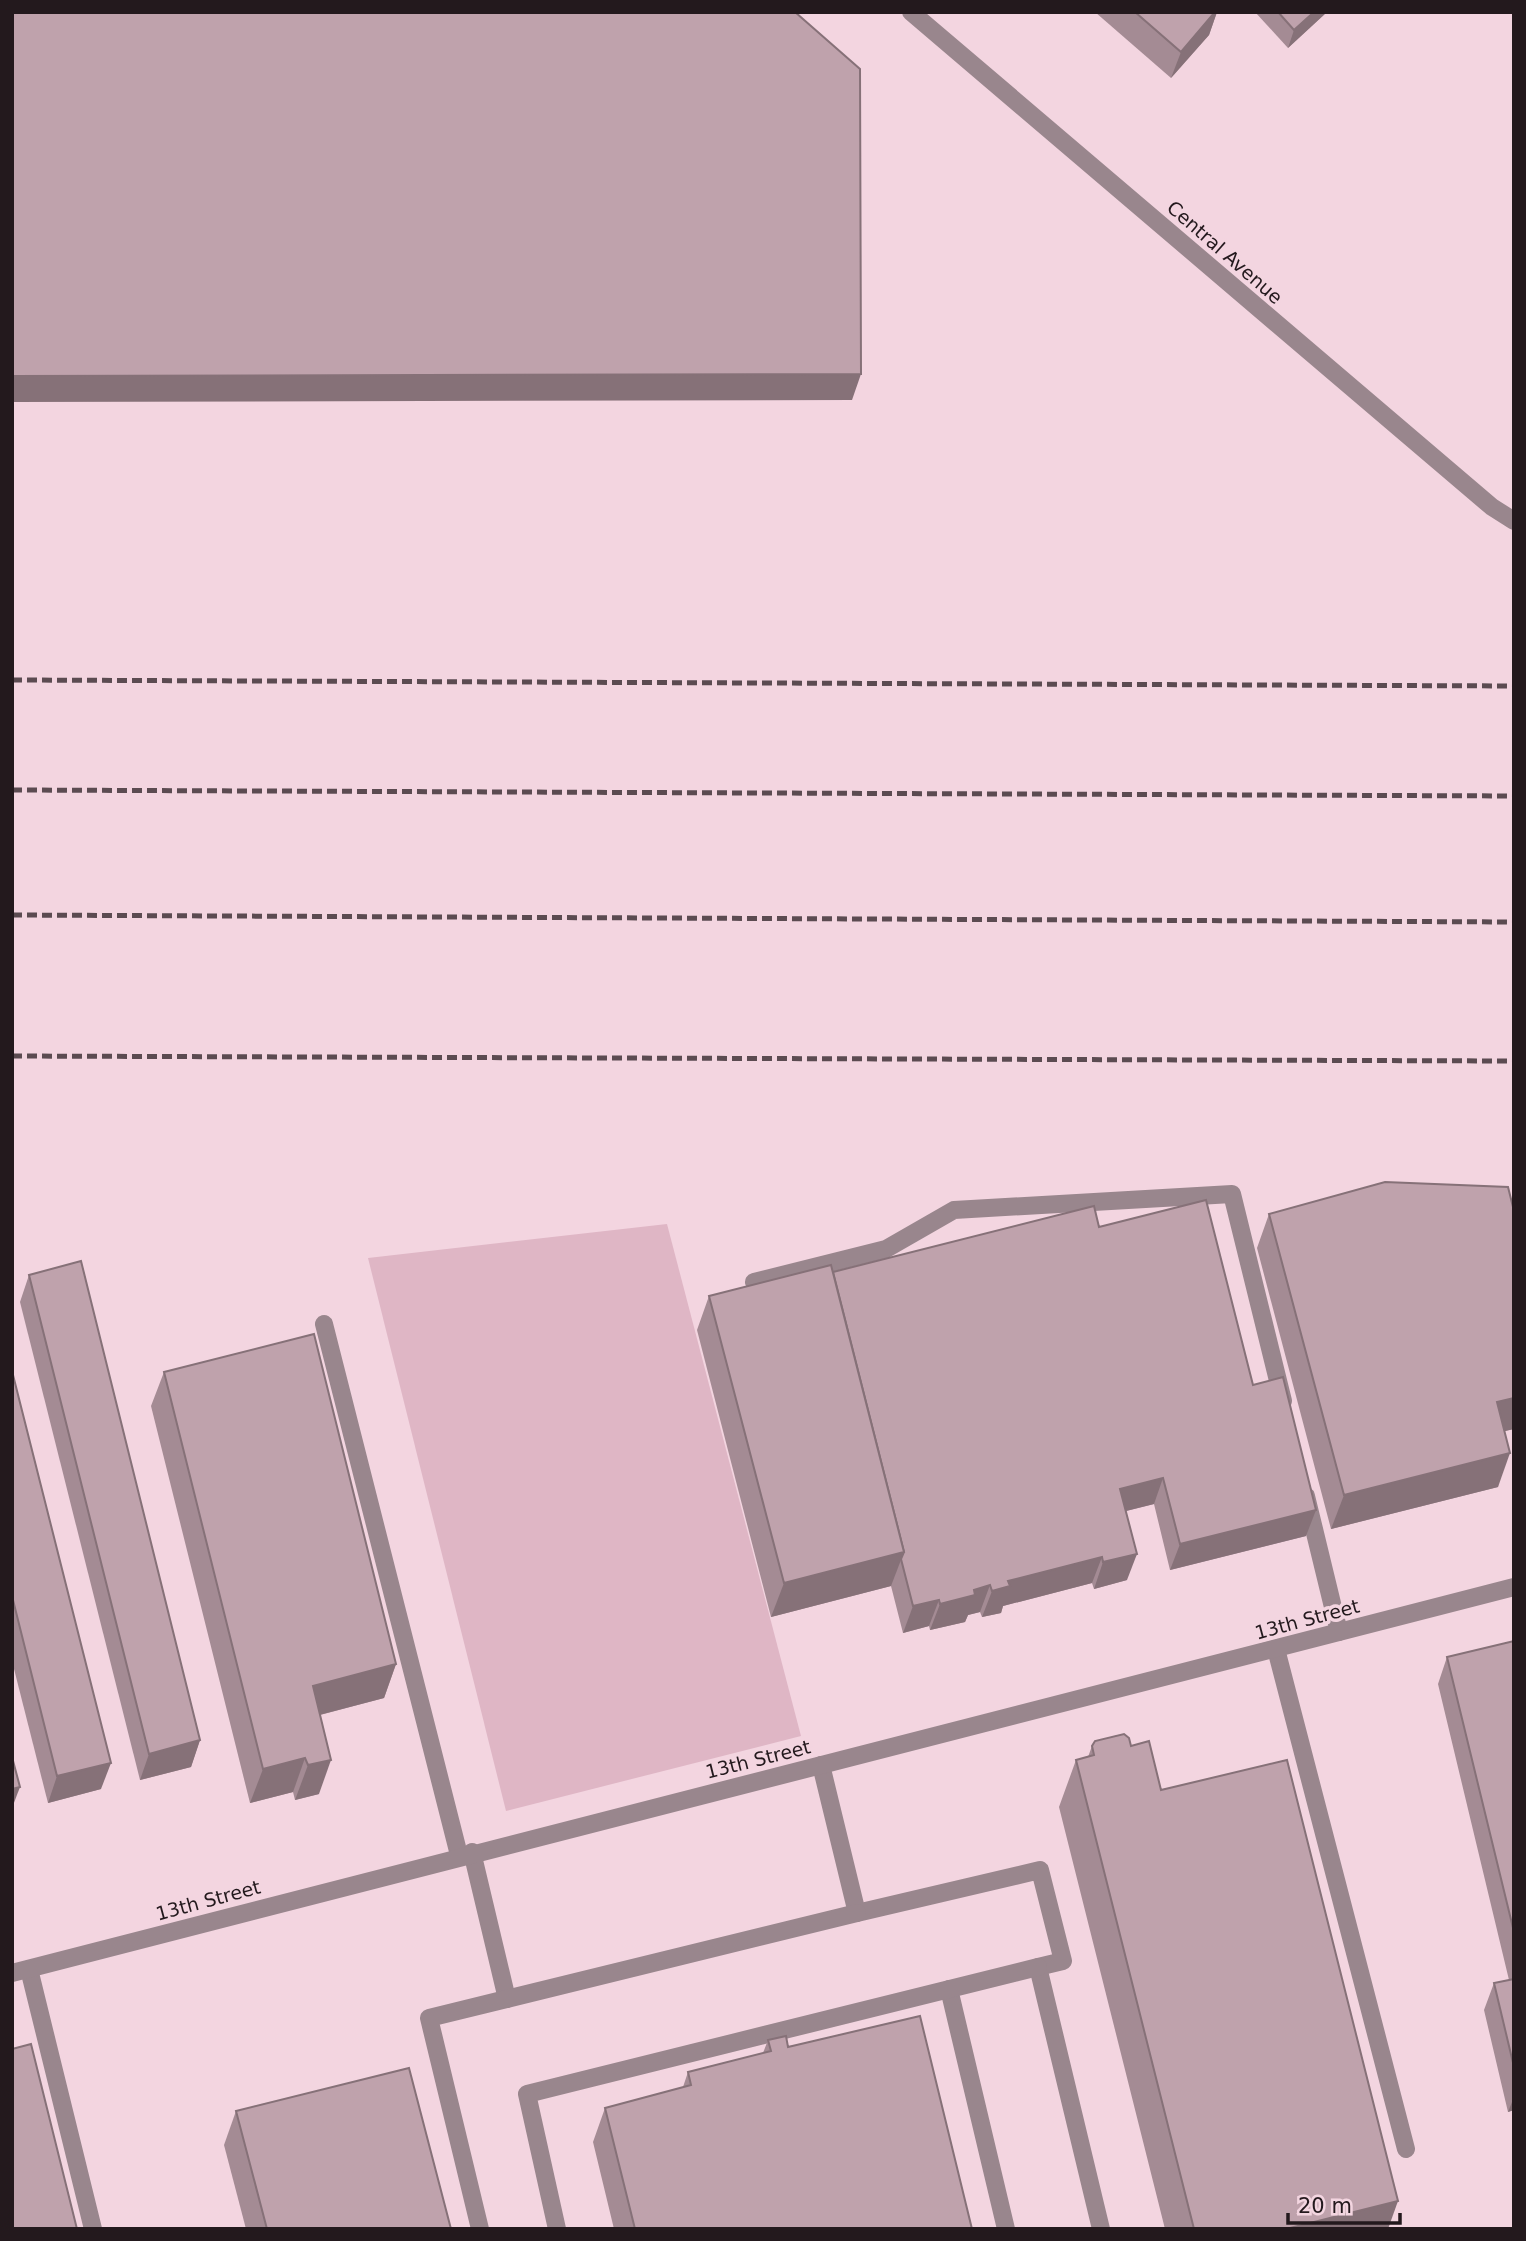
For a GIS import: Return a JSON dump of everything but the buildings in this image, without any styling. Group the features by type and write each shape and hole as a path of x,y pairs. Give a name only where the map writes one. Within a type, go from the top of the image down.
{"street":[{"name":"Central Avenue","path":"911,12 1492,508 1514,521"},
{"path":"754,1282 886,1249 954,1210 1232,1194 1287,1419"},
{"path":"324,1324 507,1999"},
{"path":"1300,1473 1339,1632"},
{"name":"13th Street","path":"21,1971 466,1854 1514,1587"},
{"path":"1276,1648 1406,2149"},
{"path":"821,1765 858,1913"},
{"path":"480,2229 429,2018 1040,1870 1063,1961 527,2094 556,2229"},
{"path":"1038,1967 1101,2229"},
{"path":"21,1971 93,2229"},
{"path":"949,1989 1006,2229"}],"shaded area":[{"path":"667,1224 801,1736 506,1811 368,1258"}],"railway":[{"path":"12,680 1514,686"},
{"path":"12,790 1514,796"},
{"path":"12,915 1514,922"},
{"path":"12,1056 1514,1061"}]}
